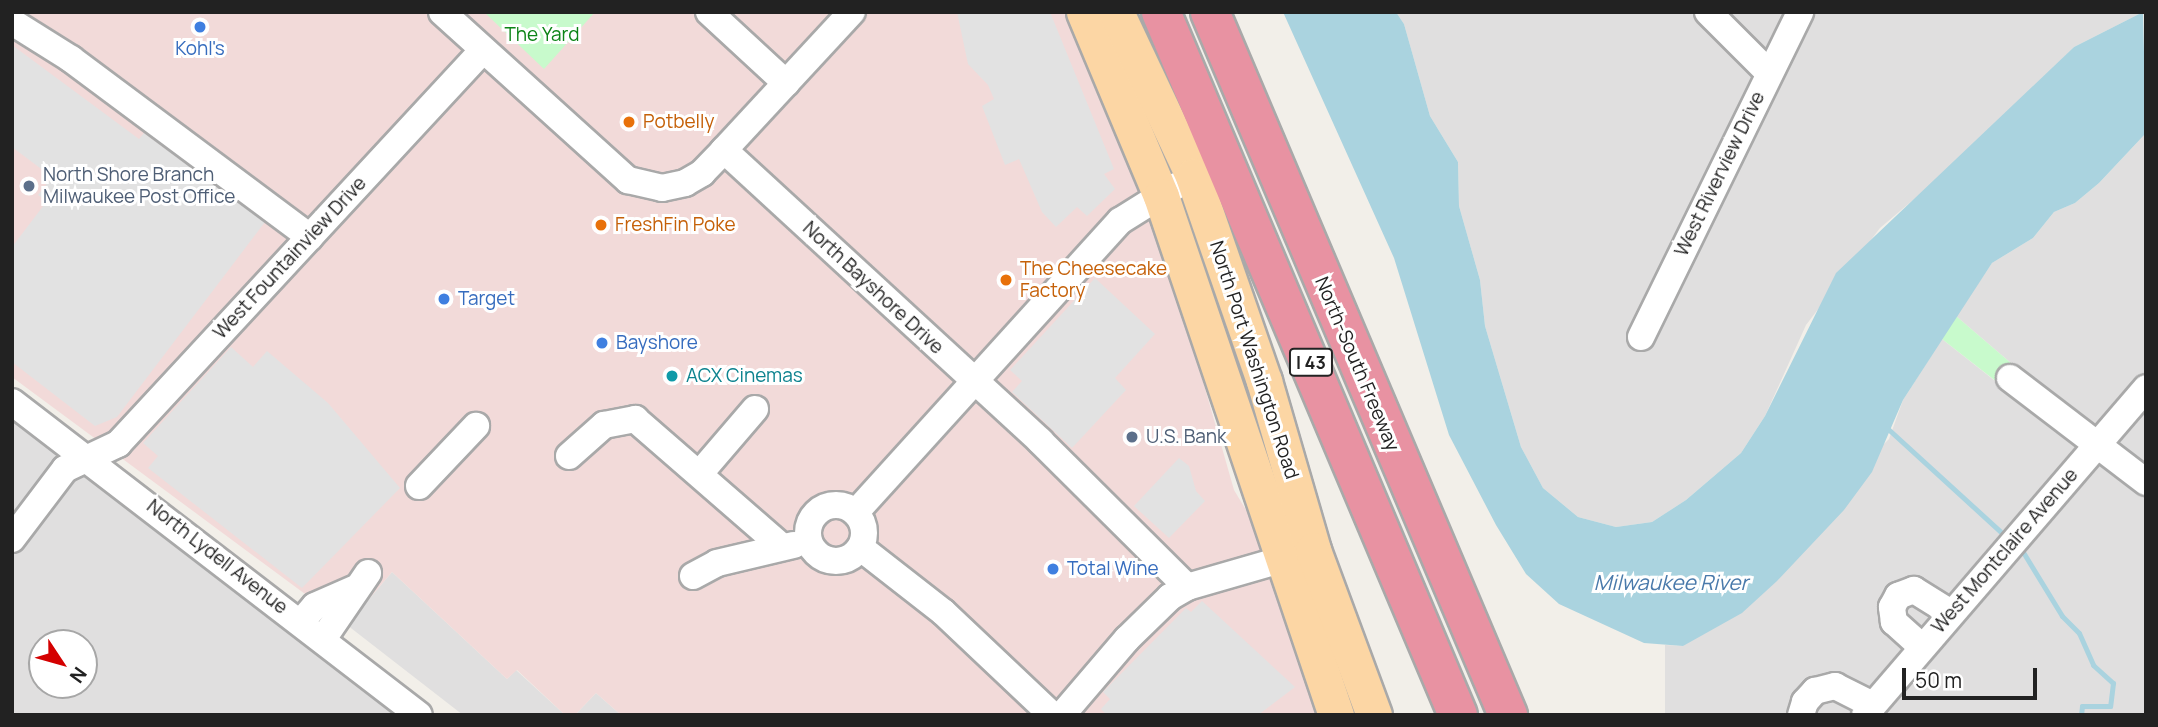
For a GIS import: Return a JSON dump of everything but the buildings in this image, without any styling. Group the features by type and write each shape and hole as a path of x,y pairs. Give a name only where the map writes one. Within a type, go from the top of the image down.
{"highway":[{"name":"I 43","path":"1161,12 1458,715"},
{"name":"North-South Freeway","path":"1210,12 1508,715"}],"main road":[{"name":"North Port Washington Road","path":"1084,12 1161,196 1213,341 1297,556 1374,715"},
{"name":"North Port Washington Road","path":"1116,12 1192,176 1264,381 1297,556 1335,715"}],"street":[{"path":"442,12 628,180 662,188 685,183 702,173 852,12"},
{"path":"709,12 786,83"},
{"path":"1708,12 1769,73"},
{"name":"West Riverview Drive","path":"1641,337 1800,12"},
{"path":"12,22 71,59 310,237"},
{"name":"West Fountainview Drive","path":"12,539 65,469 92,460 118,444 484,50"},
{"name":"North Bayshore Drive","path":"724,150 972,380 1188,587"},
{"path":"856,512 972,380 1120,221 1192,176"},
{"path":"2010,378 2146,482"},
{"name":"West Montclaire Avenue","path":"1869,710 2146,388"},
{"name":"North Lydell Avenue","path":"12,402 92,460 419,715"},
{"path":"701,472 755,409"},
{"path":"569,456 604,425 635,419 701,472 781,545"},
{"path":"419,486 476,426"},
{"path":"838,504 856,512 864,529 861,548 839,561 821,557 810,543 809,526 819,510 838,504"},
{"path":"693,576 717,563 781,545 810,543"},
{"path":"861,548 943,612 1052,715"},
{"path":"1062,715 1126,639 1162,603 1188,587 1297,556"},
{"path":"301,622 315,606 361,581 323,639"},
{"path":"1922,647 1894,622 1892,607 1898,596 1914,590 1951,613"},
{"path":"1801,715 1805,702 1815,691 1835,686 1869,710"}],"shaded area":[{"name":"Bayshore","path":"12,12 1067,12 1164,244 1234,490 1255,525 1321,715 621,715 596,693 575,715 565,715 517,670 507,679 392,572 347,625 12,377"},
{"path":"957,12 1050,12 1114,169 1104,174 1115,189 1087,216 1077,207 1056,227 1042,212 1019,159 1005,165 982,106 994,99 988,85 968,64"},
{"path":"1396,12 2143,12 2074,47 1953,166 1880,228 1806,325 1765,416 1741,453 1686,500 1652,522 1616,527 1578,517 1543,488 1521,447 1485,326 1480,280 1459,206 1458,162 1430,116 1404,24"},
{"path":"12,45 139,139 144,133 265,222 117,417 95,426 12,362 12,247 47,201 38,195 52,177 12,147"},
{"path":"2146,133 2146,715 1665,715 1665,645 1683,646 1889,439 1903,400 1942,339 2038,415 2053,399 1956,316 1992,263 2033,238 2054,212 2075,203 2099,183"},
{"path":"1095,278 1155,334 1115,378 1126,390 1072,448 1012,392 1022,381 1010,370"},
{"path":"231,347 253,367 267,351 328,403 400,488 302,588 148,468 158,456 143,443"},
{"path":"12,421 397,715 12,715"},
{"path":"1179,458 1189,466 1196,491 1205,501 1169,538 1134,506"},
{"path":"392,572 507,679 516,670 565,715 463,715 347,625"},
{"path":"1202,601 1295,687 1258,715 1107,715 1101,709 1110,699 1103,692 1186,608 1191,612"},
{"path":"596,693 621,715 575,715"}],"green space":[{"name":"The Yard","path":"484,12 595,12 544,69"},
{"path":"1956,316 2012,364 1997,382 1942,339"}],"water":[{"name":"Milwaukee River","path":"1283,12 1396,12 1404,24 1430,116 1458,162 1459,206 1480,280 1485,326 1521,447 1543,488 1578,517 1616,527 1652,522 1686,500 1741,453 1765,416 1836,273 2074,47 2143,12 2146,133 2099,183 2075,203 2054,212 2033,238 1992,263 1903,400 1872,472 1844,510 1777,581 1742,613 1683,646 1644,643 1559,604 1526,574 1496,525 1449,435 1394,258"}],"waterway":[{"path":"1887,428 2001,532"},
{"path":"2023,552 2062,616 2079,633 2093,665 2113,683 2110,706 2082,706 2081,715"}],"place":[{"name":"Kohl's","path":"200,27"},
{"name":"Potbelly","path":"629,122"},
{"name":"North Shore Branch Milwaukee Post Office","path":"29,186"},
{"name":"FreshFin Poke","path":"601,225"},
{"name":"The Cheesecake Factory","path":"1006,280"},
{"name":"Target","path":"444,299"},
{"name":"Bayshore","path":"602,343"},
{"name":"ACX Cinemas","path":"672,376"},
{"name":"U.S. Bank","path":"1132,437"},
{"name":"Total Wine","path":"1053,569"}]}
